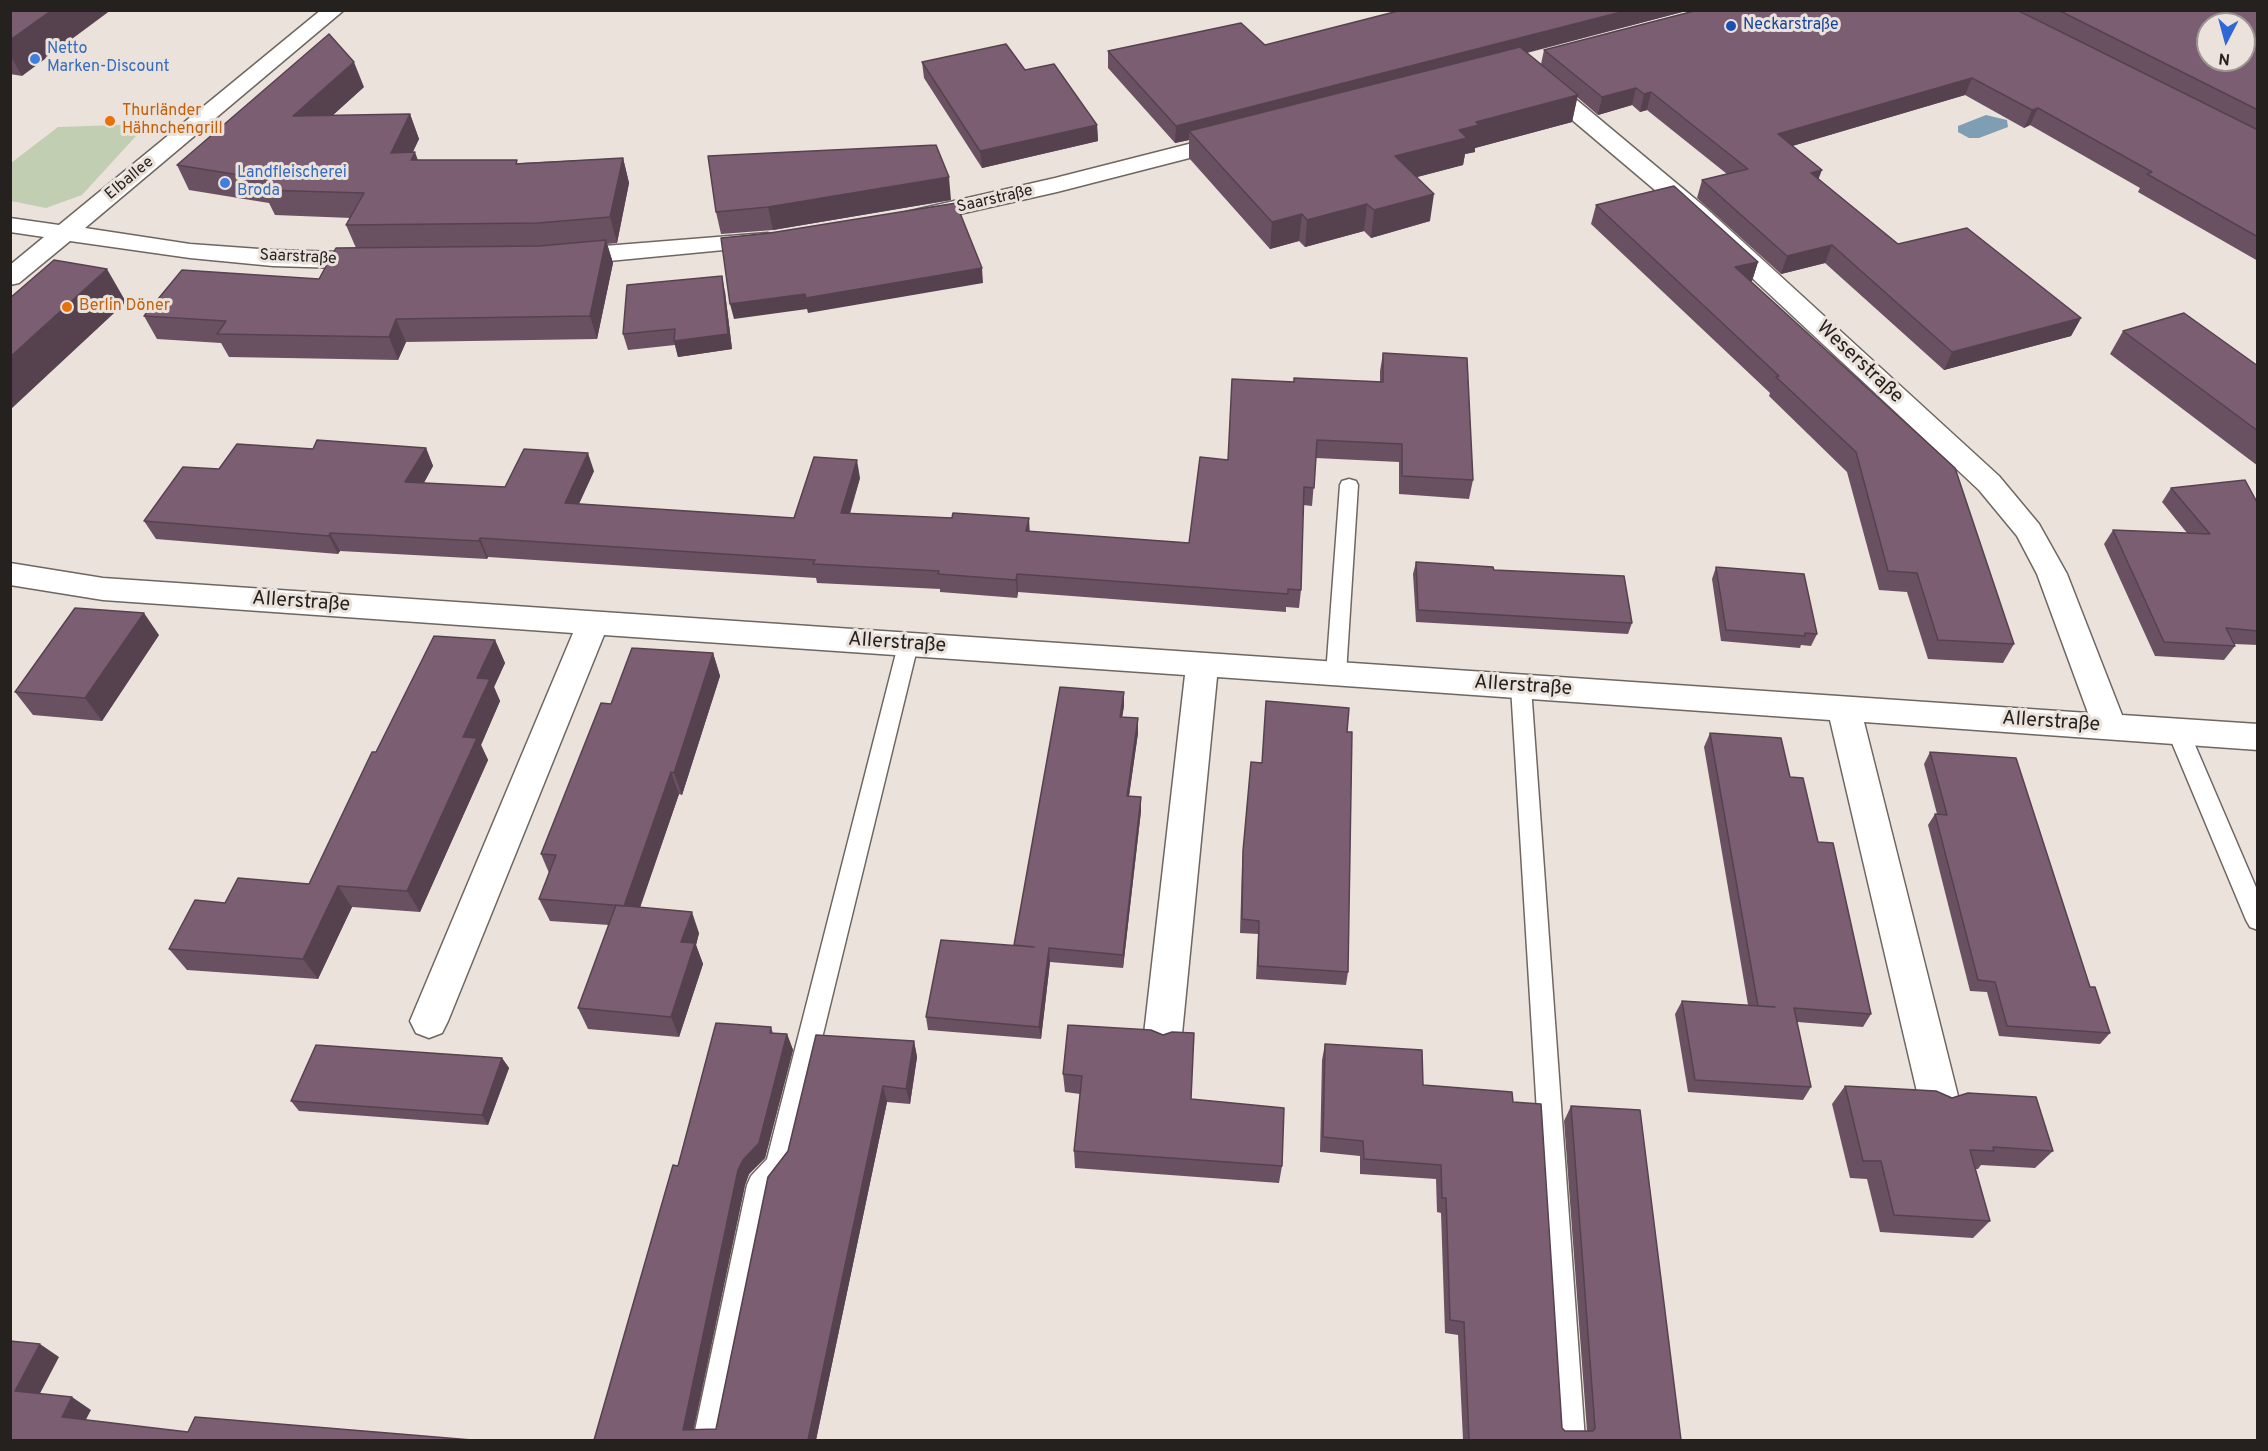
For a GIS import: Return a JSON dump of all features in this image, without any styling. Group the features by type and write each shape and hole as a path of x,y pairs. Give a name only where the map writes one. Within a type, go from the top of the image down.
{"street":[{"name":"Elballee","path":"10,278 334,10"},
{"name":"Weserstraße","path":"1544,59 1521,65 1697,213 1989,483 2029,531 2052,574 2110,727"},
{"name":"Saarstraße","path":"894,221 1024,193 1254,134"},
{"name":"Saarstraße","path":"10,225 190,251 273,258 402,261"},
{"path":"546,258 703,247 793,237"},
{"name":"Allerstraße","path":"10,574 103,589 2258,737"},
{"path":"429,1021 593,623"},
{"path":"1163,1034 1202,664"},
{"path":"1844,708 1938,1096"}],"lane":[{"path":"1336,674 1349,485"},
{"path":"707,1440 760,1185 778,1165 908,645"},
{"path":"1521,687 1571,1440"},
{"path":"2178,731 2258,920"}],"green space":[{"path":"147,124 82,195 46,208 11,201 11,163 58,127"}],"water":[{"path":"1986,115 2007,120 2008,127 1979,138 1969,138 1958,132 1958,126"}],"building":[{"path":"10,10 52,10 10,40"},
{"path":"1402,10 1629,10 1176,126 1108,51 1241,23 1265,45"},
{"path":"1698,10 2017,10 2258,130 2258,237 2147,174 2152,172 2038,108 2032,110 1972,78 1778,134 1822,170 1811,173 1898,244 1967,228 2081,318 1952,352 1832,245 1787,256 1702,180 1748,169 1651,92 1644,94 1636,88 1602,97 1544,50"},
{"path":"2058,10 2258,10 2258,110"},
{"path":"329,34 354,62 293,116 410,114 391,153 415,152 411,160 517,160 516,164 623,158 610,217 538,223 346,225 364,193 263,190 270,180 177,165"},
{"path":"1006,44 1025,70 1054,64 1097,125 980,151 922,62"},
{"path":"1520,47 1578,95 1476,122 1479,125 1459,130 1467,138 1395,156 1434,194 1374,210 1367,204 1307,220 1302,214 1272,222 1189,131"},
{"path":"936,145 949,177 768,207 716,212 708,156"},
{"path":"1674,186 1758,262 1735,267 1955,468 2014,644 1938,640 1917,573 1888,571 1856,452 1776,377 1779,376 1596,205"},
{"path":"956,203 982,268 806,298 805,294 730,304 721,238 770,233"},
{"path":"606,240 590,316 396,319 389,337 217,334 226,321 144,316 182,270 319,279 336,248 539,246"},
{"path":"54,260 107,269 10,357 10,298"},
{"path":"722,276 728,334 674,341 675,329 623,334 627,285"},
{"path":"2184,313 2258,366 2258,431 2123,331"},
{"path":"1383,353 1467,358 1473,480 1402,476 1402,444 1317,440 1314,488 1304,487 1301,590 1288,589 1288,594 1017,574 1016,580 938,574 939,571 813,564 815,560 480,538 479,541 330,533 329,536 144,521 183,467 219,469 237,444 313,449 317,440 426,448 405,482 505,487 524,449 588,453 565,503 794,518 814,457 857,460 841,513 952,518 953,513 1029,518 1026,531 1189,543 1200,457 1228,460 1232,379 1294,382 1294,378 1383,382"},
{"path":"2245,480 2258,504 2258,631 2226,628 2235,646 2164,642 2113,530 2210,534 2171,488"},
{"path":"1416,562 1493,567 1494,570 1624,576 1632,623 1418,610"},
{"path":"1716,567 1804,574 1817,634 1805,633 1805,636 1726,630"},
{"path":"75,608 144,613 85,698 15,692"},
{"path":"434,636 495,640 477,678 490,679 463,737 477,738 407,891 338,886 303,959 169,949 195,900 225,903 238,878 309,884 372,752 376,752"},
{"path":"632,648 713,653 674,773 671,772 624,906 539,899 556,855 541,854 601,703 611,704"},
{"path":"1060,687 1124,692 1120,717 1138,718 1127,796 1141,797 1123,955 1049,948 1039,1027 926,1017 941,940 1034,947 1014,945"},
{"path":"1266,701 1349,708 1347,732 1352,732 1348,972 1258,966 1259,921 1242,919 1243,851 1251,762 1262,763"},
{"path":"1710,733 1781,738 1790,777 1803,778 1818,842 1833,843 1871,1014 1794,1008 1811,1087 1695,1080 1682,1001 1758,1006"},
{"path":"1930,752 2016,758 2090,987 2095,987 2110,1033 2007,1026 1995,982 1978,980 1935,814 1947,815"},
{"path":"616,905 692,912 681,942 695,943 671,1017 578,1008"},
{"path":"716,1023 771,1027 770,1033 787,1034 759,1143 743,1160 738,1170 683,1430 716,1429 768,1177 788,1151 816,1035 914,1041 906,1089 883,1086 808,1440 594,1440 673,1165 678,1166"},
{"path":"1068,1025 1151,1030 1163,1035 1172,1032 1194,1033 1191,1099 1284,1108 1282,1166 1074,1151 1082,1076 1063,1074"},
{"path":"1325,1044 1422,1050 1423,1085 1512,1092 1513,1102 1541,1104 1562,1428 1565,1431 1593,1431 1595,1428 1571,1106 1640,1110 1681,1440 1469,1440 1464,1322 1450,1320 1446,1198 1442,1198 1441,1165 1364,1159 1363,1141 1323,1137"},
{"path":"316,1045 502,1058 482,1115 291,1101"},
{"path":"1845,1086 1936,1091 1952,1098 1968,1093 2036,1097 2053,1151 1993,1147 1994,1151 1970,1150 1990,1221 1894,1215 1881,1161 1863,1161"},
{"path":"10,1341 40,1344 15,1391 72,1397 62,1417 188,1432 195,1417 472,1440 10,1440"}],"place":[{"name":"Neckarstraße","path":"1731,26"},
{"name":"Netto Marken-Discount","path":"35,59"},
{"name":"Thurländer Hähnchengrill","path":"110,121"},
{"name":"Landfleischerei Broda","path":"225,183"},
{"name":"Berlin Döner","path":"67,307"}]}
